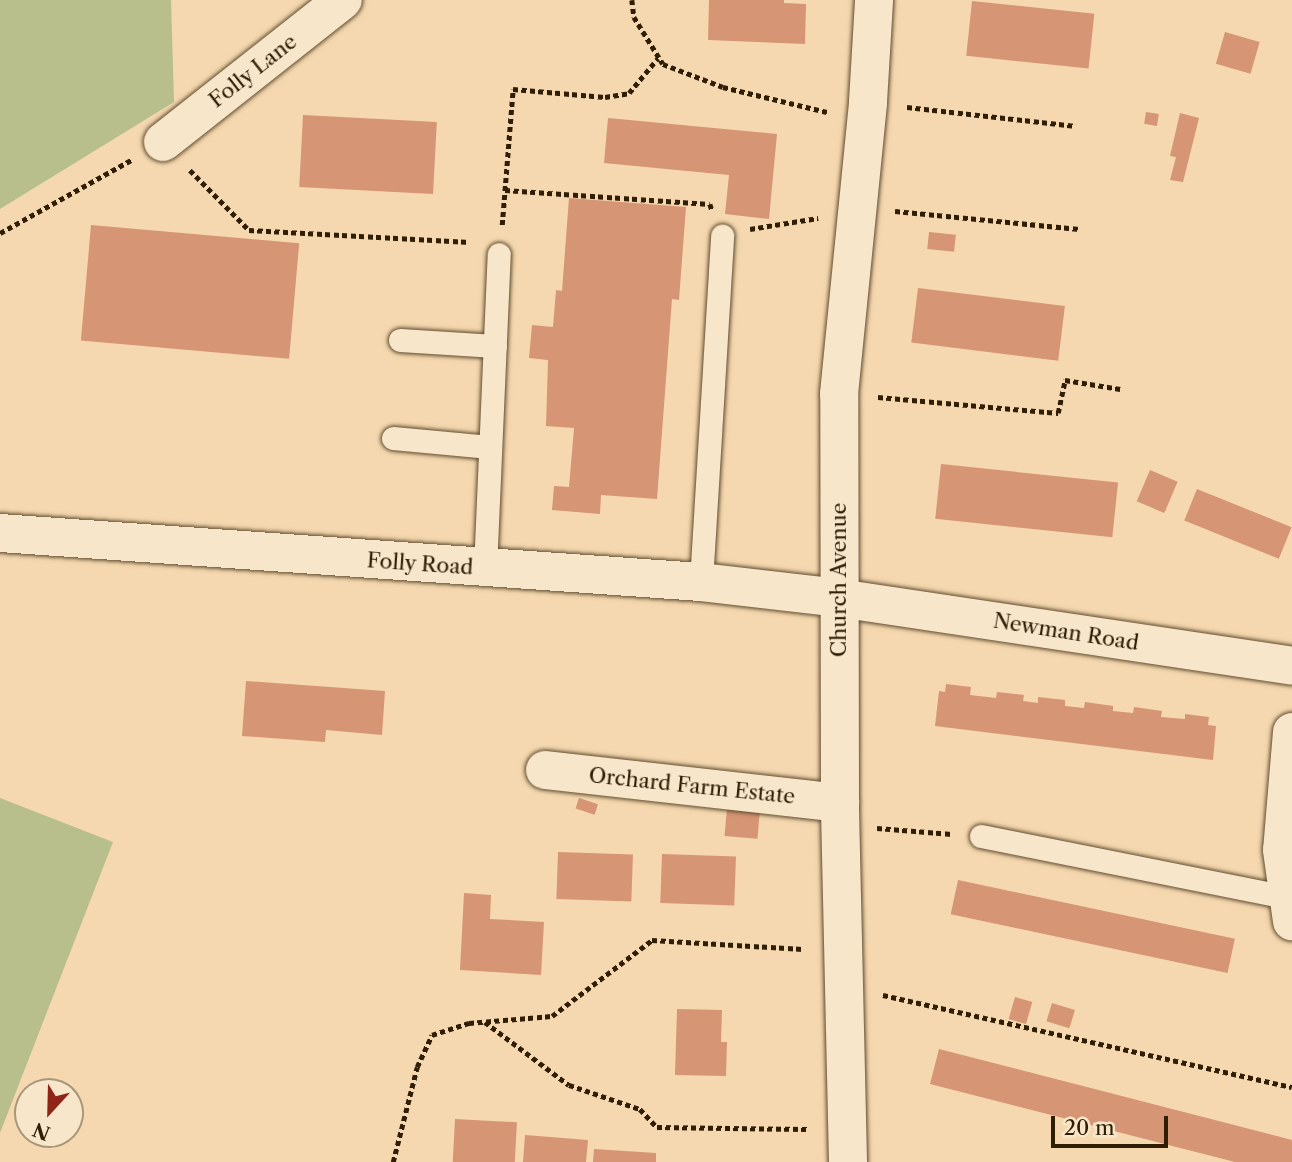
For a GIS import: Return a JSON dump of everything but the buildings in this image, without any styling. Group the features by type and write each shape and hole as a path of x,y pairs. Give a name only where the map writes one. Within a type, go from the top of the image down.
{"street":[{"name":"Folly Lane","path":"163,142 343,0"},
{"name":"Church Avenue","path":"847,1146 840,814 839,394 874,0"},
{"name":"Folly Road","path":"0,533 701,582 839,598"},
{"name":"Newman Road","path":"839,598 1292,666"},
{"path":"1290,906 1282,850 1292,732"},
{"name":"Orchard Farm Estate","path":"545,769 840,814"}],"lane":[{"path":"701,582 722,236"},
{"path":"485,569 500,249"},
{"path":"400,340 495,346"},
{"path":"393,438 490,447"},
{"path":"981,836 1290,906"}],"path":[{"path":"632,0 634,17 663,64 723,87 866,111 1076,126"},
{"path":"0,233 163,142 249,230 500,249 513,89 605,97 629,93 658,58"},
{"path":"505,190 710,204 722,236 856,208 1079,229"},
{"path":"839,394 1058,413 1065,380 1120,389"},
{"path":"840,814 981,836"},
{"path":"393,1162 417,1067 432,1035 469,1023 552,1016 652,940 843,952"},
{"path":"844,989 888,995 1292,1087"},
{"path":"485,1021 569,1085 640,1109 657,1127 847,1146"}],"green space":[{"path":"0,0 171,0 174,102 0,209"},
{"path":"0,798 113,842 21,1078 14,1078 14,1097 0,1133"}]}
